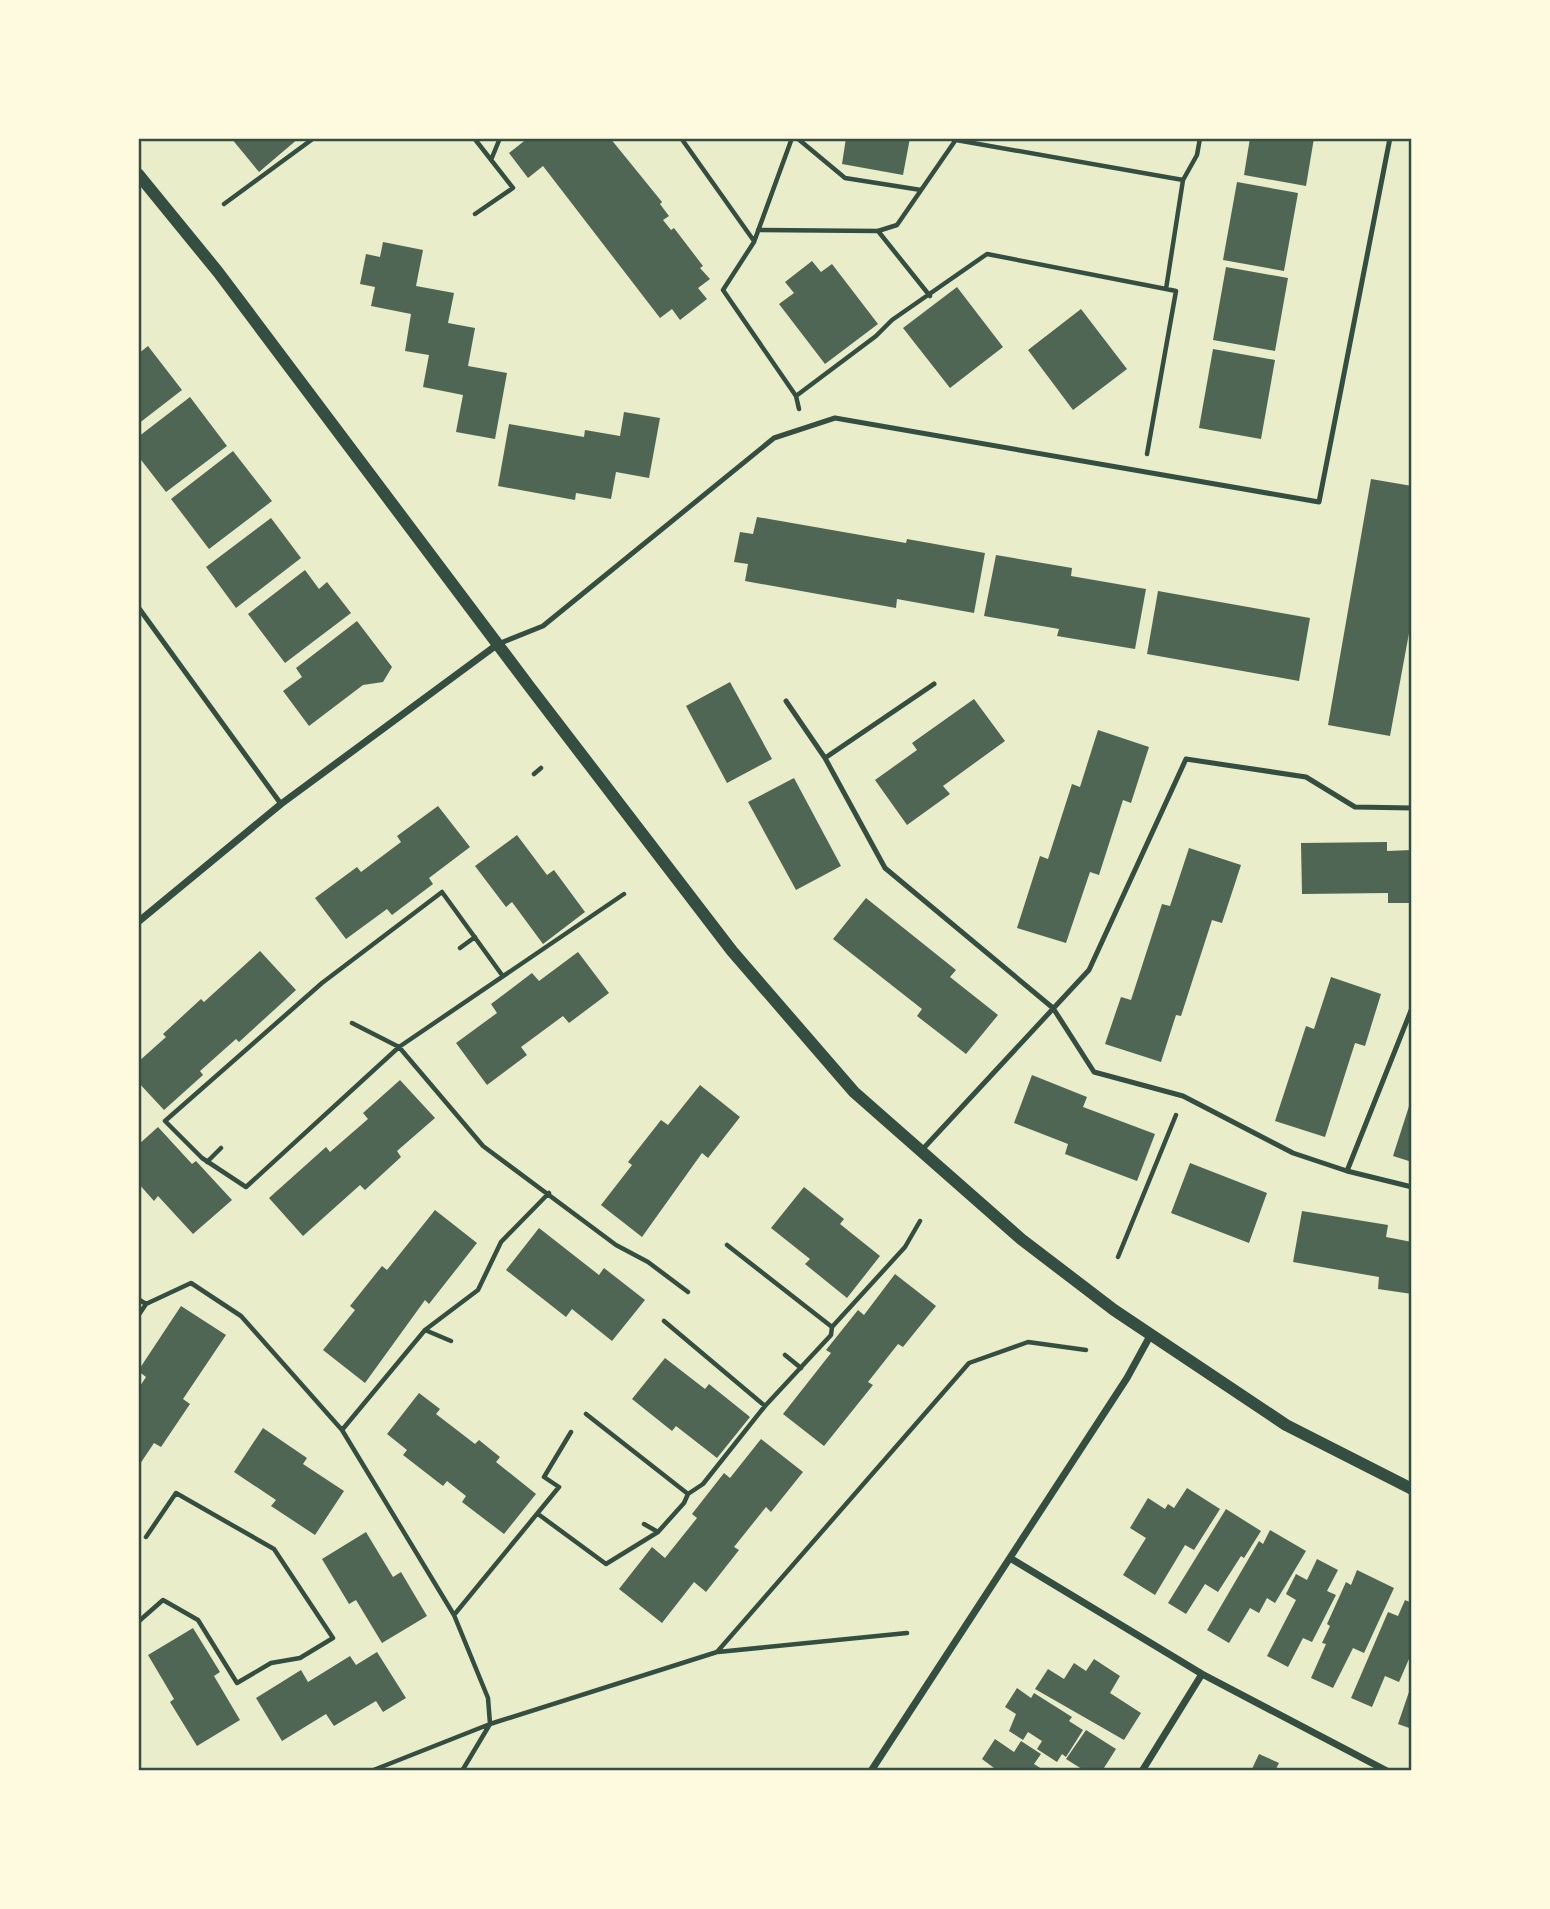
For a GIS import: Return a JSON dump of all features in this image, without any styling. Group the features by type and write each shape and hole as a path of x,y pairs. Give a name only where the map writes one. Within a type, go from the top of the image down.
{"street":[{"path":"138,174 218,272 732,951 854,1092 919,1152 1021,1238 1150,1336 1286,1425 1412,1489"},
{"path":"138,922 281,804 498,644"},
{"path":"871,1771 1127,1378 1150,1336"},
{"path":"1010,1558 1202,1674 1387,1771"},
{"path":"1142,1771 1202,1674"}],"lane":[{"path":"498,644 543,626 774,438 835,418 1319,502 1390,138"},
{"path":"138,607 281,804"},
{"path":"825,758 934,684"},
{"path":"786,701 825,758 885,868 1053,1008 1094,1072 1183,1096 1293,1153 1347,1171 1412,1187"},
{"path":"919,1152 1089,970 1186,759 1306,777 1355,807 1412,807"},
{"path":"1347,1171 1412,1008"}],"path":[{"path":"224,204 314,138"},
{"path":"474,138 513,188 475,214"},
{"path":"491,160 500,138"},
{"path":"681,138 754,242"},
{"path":"803,428 796,396 723,290 754,242 795,138 845,178 921,190"},
{"path":"1166,289 1183,180 1197,155 1200,138"},
{"path":"758,230 878,231 897,225 957,139 1183,180"},
{"path":"878,231 930,296"},
{"path":"796,396 876,337 892,320 987,254 1176,291 1143,472"},
{"path":"534,774 541,768"},
{"path":"502,975 442,892 322,983 165,1121 207,1162 246,1187 399,1048 624,894"},
{"path":"460,948 475,937"},
{"path":"352,1023 399,1048 483,1146 616,1245 648,1262 688,1292"},
{"path":"1118,1257 1183,1096"},
{"path":"207,1162 221,1148"},
{"path":"342,1430 425,1330 478,1290 501,1242 549,1193"},
{"path":"538,1514 606,1564 658,1532 684,1503 688,1494 703,1485 765,1406 831,1335 832,1327 905,1247 920,1221"},
{"path":"727,1245 832,1327"},
{"path":"138,1316 146,1304 191,1283 241,1316 342,1430 454,1615 488,1698 490,1724 462,1771"},
{"path":"138,1298 146,1304"},
{"path":"664,1321 765,1406"},
{"path":"425,1330 451,1341"},
{"path":"717,1652 969,1363 1028,1342 1086,1350"},
{"path":"785,1355 801,1368"},
{"path":"586,1414 688,1494"},
{"path":"454,1615 558,1487 544,1476 571,1432"},
{"path":"138,1622 163,1600 198,1620 237,1683 271,1663 300,1658 333,1638 274,1549 176,1493 146,1537"},
{"path":"644,1524 658,1532"},
{"path":"371,1771 490,1724 717,1652 907,1633"}],"building":[{"path":"231,138 299,138 259,172"},
{"path":"528,138 610,138 662,202 660,204 669,216 663,220 671,230 674,228 703,266 700,268 710,279 698,288 707,299 680,320 672,309 660,318 543,166 528,178 509,153"},
{"path":"846,138 910,138 903,175 842,164"},
{"path":"1250,138 1314,138 1306,186 1244,175"},
{"path":"1237,182 1298,193 1284,271 1223,260"},
{"path":"383,242 423,250 416,286 454,293 448,323 475,328 468,366 507,373 495,439 456,432 463,395 423,387 429,355 405,351 411,314 371,306 375,287 360,284 366,254 380,257"},
{"path":"812,261 821,272 832,264 878,324 825,364 779,304 794,293 785,282"},
{"path":"1226,267 1288,278 1275,351 1213,340"},
{"path":"957,287 1003,347 950,388 903,328"},
{"path":"1081,309 1127,369 1073,410 1028,350"},
{"path":"148,346 182,390 138,424 138,354"},
{"path":"1213,349 1275,360 1261,439 1199,428"},
{"path":"190,397 227,446 166,492 138,456 138,437"},
{"path":"624,412 660,418 649,478 616,472 611,499 576,493 575,500 498,486 509,424 584,437 585,430 620,436"},
{"path":"233,451 272,501 209,549 171,499"},
{"path":"1371,479 1412,486 1412,617 1390,736 1328,725"},
{"path":"757,517 906,543 907,539 985,553 974,613 897,599 896,608 745,581 748,564 734,562 740,532 753,534"},
{"path":"271,518 301,558 236,608 206,567"},
{"path":"996,555 1072,568 1071,576 1146,589 1135,649 1057,636 1059,629 984,616"},
{"path":"305,570 319,589 327,582 351,613 285,663 248,614"},
{"path":"1158,591 1310,618 1299,681 1147,654"},
{"path":"357,621 392,667 383,682 363,685 309,726 283,691 302,677 296,668"},
{"path":"730,682 772,759 727,783 686,706"},
{"path":"974,699 1005,741 943,786 950,794 907,825 875,780 917,750 912,743"},
{"path":"1098,730 1149,747 1131,803 1123,800 1099,875 1090,872 1066,943 1017,928 1040,856 1048,859 1072,784 1080,787"},
{"path":"794,778 841,866 796,890 748,802"},
{"path":"438,806 470,847 429,878 433,884 392,915 387,909 346,939 315,898 357,867 361,872 401,842 397,836"},
{"path":"517,835 547,875 554,870 585,912 543,944 512,902 506,907 475,866"},
{"path":"1387,842 1387,851 1412,850 1412,903 1388,903 1388,893 1302,894 1301,843"},
{"path":"1189,848 1241,865 1222,923 1212,920 1181,1016 1176,1015 1161,1062 1105,1044 1121,997 1131,1000 1162,904 1170,906"},
{"path":"866,898 956,970 950,977 998,1015 966,1054 917,1016 922,1009 833,939"},
{"path":"260,951 296,990 239,1042 236,1039 200,1071 203,1075 164,1110 138,1082 138,1062 166,1037 163,1034 201,999 204,1002"},
{"path":"578,952 609,993 569,1023 563,1016 521,1047 527,1055 487,1085 456,1043 497,1013 491,1004 532,973 539,981"},
{"path":"1331,977 1381,994 1365,1046 1355,1043 1325,1137 1275,1121 1306,1026 1314,1029"},
{"path":"1032,1075 1087,1097 1083,1107 1155,1134 1137,1181 1065,1154 1068,1144 1014,1123"},
{"path":"400,1080 435,1118 397,1151 401,1157 365,1190 360,1185 303,1236 269,1198 326,1147 330,1152 368,1119 363,1113"},
{"path":"700,1085 740,1117 708,1158 702,1153 642,1237 601,1205 632,1165 628,1162 661,1120 668,1125"},
{"path":"1412,1100 1412,1162 1393,1156"},
{"path":"158,1127 192,1164 196,1161 232,1200 193,1234 158,1196 154,1201 138,1183 138,1145"},
{"path":"1190,1163 1267,1193 1249,1243 1171,1213"},
{"path":"804,1187 844,1219 840,1224 880,1256 847,1298 805,1264 810,1259 771,1228"},
{"path":"435,1210 477,1243 429,1304 425,1300 365,1383 323,1350 355,1310 350,1306 382,1266 387,1270"},
{"path":"1302,1211 1388,1225 1386,1237 1412,1242 1412,1294 1378,1289 1379,1277 1293,1262"},
{"path":"539,1228 599,1275 604,1268 645,1300 612,1341 572,1309 566,1317 506,1270"},
{"path":"895,1274 936,1306 903,1347 898,1344 868,1382 873,1385 824,1446 783,1414 831,1353 826,1350 858,1310 864,1315"},
{"path":"181,1306 226,1335 183,1399 190,1404 161,1447 154,1443 138,1467 138,1389 146,1377 138,1371"},
{"path":"665,1358 705,1389 709,1384 750,1417 717,1458 676,1426 672,1431 632,1399"},
{"path":"419,1393 440,1409 436,1414 475,1444 479,1440 500,1457 496,1462 536,1494 504,1534 462,1502 466,1496 447,1481 443,1486 403,1455 407,1450 387,1434"},
{"path":"263,1428 307,1458 303,1464 344,1491 315,1535 271,1506 276,1500 234,1472"},
{"path":"761,1439 803,1472 771,1512 766,1507 734,1547 739,1550 706,1592 694,1582 662,1623 619,1589 652,1547 665,1558 697,1518 692,1514 724,1473 730,1478"},
{"path":"1187,1488 1220,1509 1194,1550 1185,1545 1155,1595 1123,1575 1146,1538 1130,1528 1148,1498 1165,1509 1168,1504 1174,1508"},
{"path":"1226,1509 1261,1531 1218,1592 1205,1584 1186,1614 1168,1603"},
{"path":"1270,1530 1306,1551 1275,1603 1267,1598 1259,1613 1250,1608 1229,1643 1207,1630 1259,1541 1263,1544"},
{"path":"366,1532 393,1577 401,1572 427,1616 382,1643 356,1600 349,1604 322,1559"},
{"path":"1317,1559 1338,1570 1327,1591 1336,1595 1312,1642 1303,1638 1288,1667 1267,1656 1296,1600 1286,1594 1296,1574 1307,1580"},
{"path":"1357,1570 1394,1588 1364,1653 1353,1648 1333,1688 1311,1678 1326,1644 1322,1643 1330,1626 1327,1624 1346,1582 1351,1585"},
{"path":"1405,1600 1412,1603 1412,1652 1399,1682 1385,1676 1372,1707 1351,1698 1388,1612 1398,1616"},
{"path":"193,1628 220,1672 214,1676 240,1720 197,1746 170,1702 174,1699 148,1655"},
{"path":"377,1652 406,1698 383,1712 376,1701 334,1726 326,1714 282,1741 256,1698 301,1670 308,1682 350,1656 356,1665"},
{"path":"1094,1659 1120,1676 1110,1693 1141,1713 1124,1740 1035,1689 1048,1669 1064,1679 1074,1663 1086,1671"},
{"path":"1412,1686 1412,1729 1398,1724"},
{"path":"1017,1688 1031,1698 1034,1693 1072,1717 1069,1721 1083,1730 1066,1757 1062,1754 1057,1762 1037,1749 1042,1741 1028,1732 1023,1740 1009,1731 1016,1714 1005,1707"},
{"path":"1086,1730 1116,1749 1102,1771 1085,1771 1066,1759"},
{"path":"995,1739 1014,1752 1021,1741 1041,1754 1034,1764 1045,1771 998,1771 982,1759"},
{"path":"1259,1754 1279,1763 1275,1771 1251,1771"}]}
